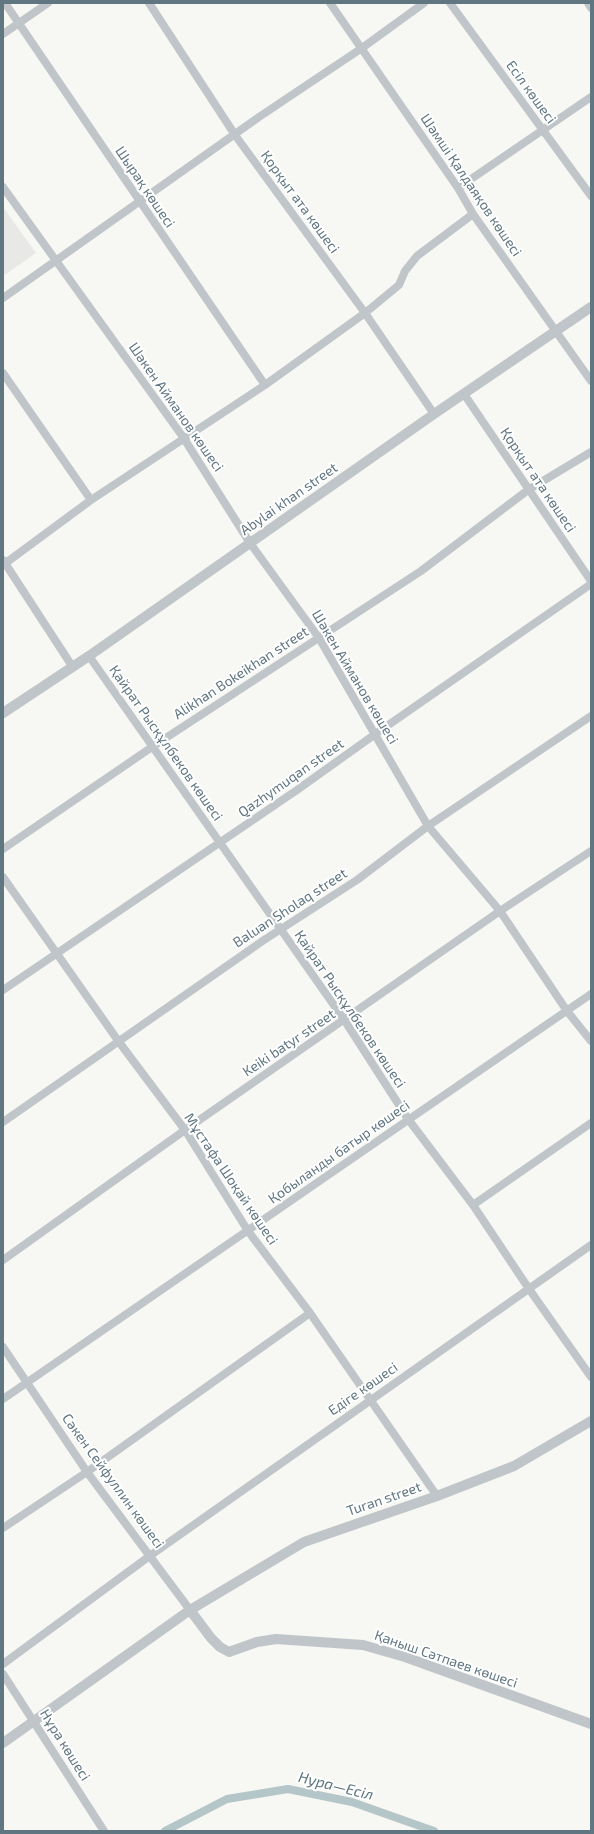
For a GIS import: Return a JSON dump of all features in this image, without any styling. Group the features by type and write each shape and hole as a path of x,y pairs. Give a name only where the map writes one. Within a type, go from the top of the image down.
{"street":[{"name":"Шырақ көшесі","path":"5,3 265,385"},
{"path":"3,34 48,3"},
{"name":"Қорқыт ата көшесі","path":"149,3 235,134 365,313 434,414"},
{"name":"Шәмші Қалдаяқов көшесі","path":"330,3 458,188 473,214 591,381"},
{"path":"3,298 139,201 362,48 424,3"},
{"name":"Есіл көшесі","path":"450,3 591,196"},
{"path":"588,3 591,8"},
{"path":"458,188 591,97"},
{"name":"Шәкен Айманов көшесі","path":"3,187 183,437 250,543 319,638 428,826 500,911 567,1011 591,1041"},
{"path":"72,666 4,563 91,500 183,437 265,385 365,313 399,285 405,271 417,256 473,214"},
{"name":"Abylai khan street","path":"3,713 89,656 434,414 591,307"},
{"path":"3,373 91,500"},
{"name":"Қорқыт ата көшесі","path":"464,394 591,583"},
{"name":"Alikhan Bokeikhan street","path":"3,848 152,747 421,570 528,490 591,452"},
{"name":"Qazhymuqan street","path":"3,990 298,790 591,583"},
{"name":"Қайрат Рысқұлбеков көшесі","path":"89,656 345,1021 408,1119 473,1205 529,1289 591,1377"},
{"name":"Baluan Sholaq street","path":"3,1122 280,930 357,880 428,826 591,716"},
{"name":"Keiki batyr street","path":"3,1260 185,1130 345,1021 500,911 591,851"},
{"name":"Мұстафа Шоқай көшесі","path":"3,877 119,1042 185,1130 248,1231 310,1313 437,1496"},
{"name":"Қобыланды батыр көшесі","path":"3,1399 591,994"},
{"path":"473,1205 591,1123"},
{"name":"Едіге көшесі","path":"3,1664 371,1399 591,1245"},
{"path":"3,1528 87,1472 310,1313"},
{"name":"Сәкен Сейфуллин көшесі","path":"3,1347 28,1382 87,1472 190,1610"},
{"name":"Turan street","path":"3,1743 190,1610 304,1542 437,1496 514,1466 591,1421"},
{"name":"Қаныш Сәтпаев көшесі","path":"190,1610 211,1638 220,1647 229,1652 257,1642 276,1639 363,1645 412,1660 591,1724"},
{"name":"Нұра көшесі","path":"3,1674 35,1720 104,1831"}],"shaded area":[{"path":"3,207 36,253 3,276"}],"waterway":[{"name":"Нура—Есіл","path":"165,1831 227,1799 288,1789 352,1802 434,1831"}]}
